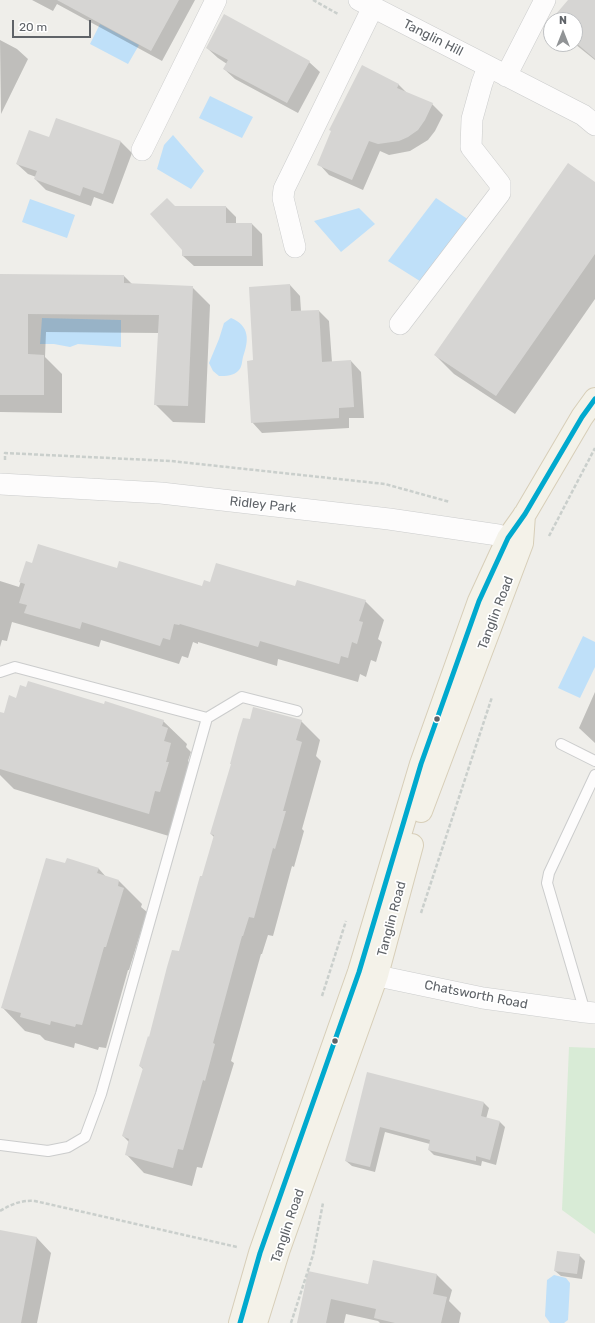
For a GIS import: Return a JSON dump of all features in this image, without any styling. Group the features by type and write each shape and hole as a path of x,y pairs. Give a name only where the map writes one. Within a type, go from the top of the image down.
{"main road":[{"name":"Tanglin Road","path":"256,1323 368,974 421,764 479,601 515,541 524,515 588,416 595,399"},
{"name":"Tanglin Road","path":"240,1323 260,1253 368,974"}],"street":[{"path":"142,150 216,0"},
{"path":"400,324 500,193 500,184 471,147 472,119 482,83 497,72 546,0"},
{"path":"295,247 283,198 284,189 366,4"},
{"name":"Tanglin Hill","path":"366,4 583,116 595,125"},
{"name":"Ridley Park","path":"2,484 169,494 389,519 498,535 515,541"},
{"name":"Chatsworth Road","path":"368,974 482,998 590,1013"}],"lane":[{"path":"0,672 15,667 207,718"},
{"path":"0,1145 48,1151 68,1147 85,1137 101,1094 207,718 242,697 297,711"},
{"path":"560,744 595,761"},
{"path":"590,1013 547,884 549,873 595,775"}],"path":[{"path":"548,537 595,448"},
{"path":"2,484 5,453 171,461 377,483 453,502"},
{"path":"421,914 493,694"},
{"path":"0,1211 24,1200 35,1201 260,1253"},
{"path":"291,1323 313,1255 324,1202"}],"green space":[{"path":"569,1047 595,1048 595,1234 562,1210"}],"water":[{"path":"100,24 139,45 128,64 90,44"},
{"path":"210,96 253,117 242,138 199,118"},
{"path":"173,135 204,171 191,189 157,169 164,145"},
{"path":"436,198 469,220 423,283 388,261"},
{"path":"30,199 75,215 67,238 22,222"},
{"path":"359,208 375,224 341,252 314,221"},
{"path":"42,318 121,320 121,347 78,344 70,347 54,344 40,344"},
{"path":"231,318 237,321 245,329 247,339 246,345 239,370 232,375 219,376 213,371 209,363 224,323"},
{"path":"583,636 595,642 595,667 580,698 558,688"},
{"path":"554,1275 566,1278 570,1283 568,1320 564,1323 550,1323 545,1316 547,1280"}],"building":[{"path":"57,0 179,0 151,51"},
{"path":"568,0 595,0 595,59 583,49 583,12 558,12"},
{"path":"224,14 310,61 287,103 223,69 228,60 206,48"},
{"path":"362,65 399,84 397,88 433,103 425,120 418,130 408,137 399,141 378,144 369,141 352,180 317,165 331,131 329,130"},
{"path":"56,118 121,141 103,194 83,187 80,196 34,179 37,171 16,164 29,130 49,137"},
{"path":"568,163 595,182 595,254 496,396 434,355"},
{"path":"167,198 175,206 226,206 226,223 252,223 252,256 182,256 182,250 150,214"},
{"path":"0,274 124,275 124,283 193,286 188,406 154,405 159,315 28,314 28,354 44,355 44,395 0,395"},
{"path":"290,284 291,311 319,310 322,362 351,360 354,407 339,408 339,418 251,423 247,361 253,360 249,287"},
{"path":"38,544 117,568 119,561 202,586 204,580 210,582 216,563 295,586 297,580 366,600 359,621 363,622 357,644 352,642 348,658 341,656 339,664 260,641 258,647 180,624 174,624 170,640 163,638 160,646 82,622 80,629 24,613 27,605 19,603 25,584 19,582 26,561 32,563"},
{"path":"28,681 104,704 105,701 164,720 162,726 168,728 164,741 171,743 166,762 169,762 160,792 155,791 149,814 0,769 0,712 4,713 9,695 16,698 20,685 26,687"},
{"path":"253,707 302,720 296,740 302,742 283,811 286,811 275,849 273,848 254,918 249,917 242,936 213,1043 215,1044 205,1081 203,1080 183,1150 178,1149 173,1168 125,1155 129,1139 122,1136 143,1068 139,1066 148,1036 149,1037 172,950 179,951 200,876 202,876 214,835 210,834 231,764 238,734 243,718 250,719"},
{"path":"46,858 65,863 67,858 99,868 97,873 119,880 118,886 124,888 106,947 104,947 82,1025 76,1024 75,1027 51,1021 50,1025 20,1017 21,1013 1,1008"},
{"path":"367,1072 484,1102 481,1116 500,1121 490,1160 476,1156 476,1161 428,1150 430,1140 380,1127 370,1167 345,1161"},
{"path":"0,1230 37,1237 21,1323 0,1323"},
{"path":"557,1251 580,1254 577,1274 554,1271"},
{"path":"373,1260 437,1274 433,1294 447,1297 441,1323 395,1323 374,1318 376,1309 331,1299 326,1323 297,1323 308,1271 368,1284"}],"transit line":[{"path":"240,1323 260,1253 359,972 421,764 479,601 508,538 525,514 582,417 595,399"}]}
